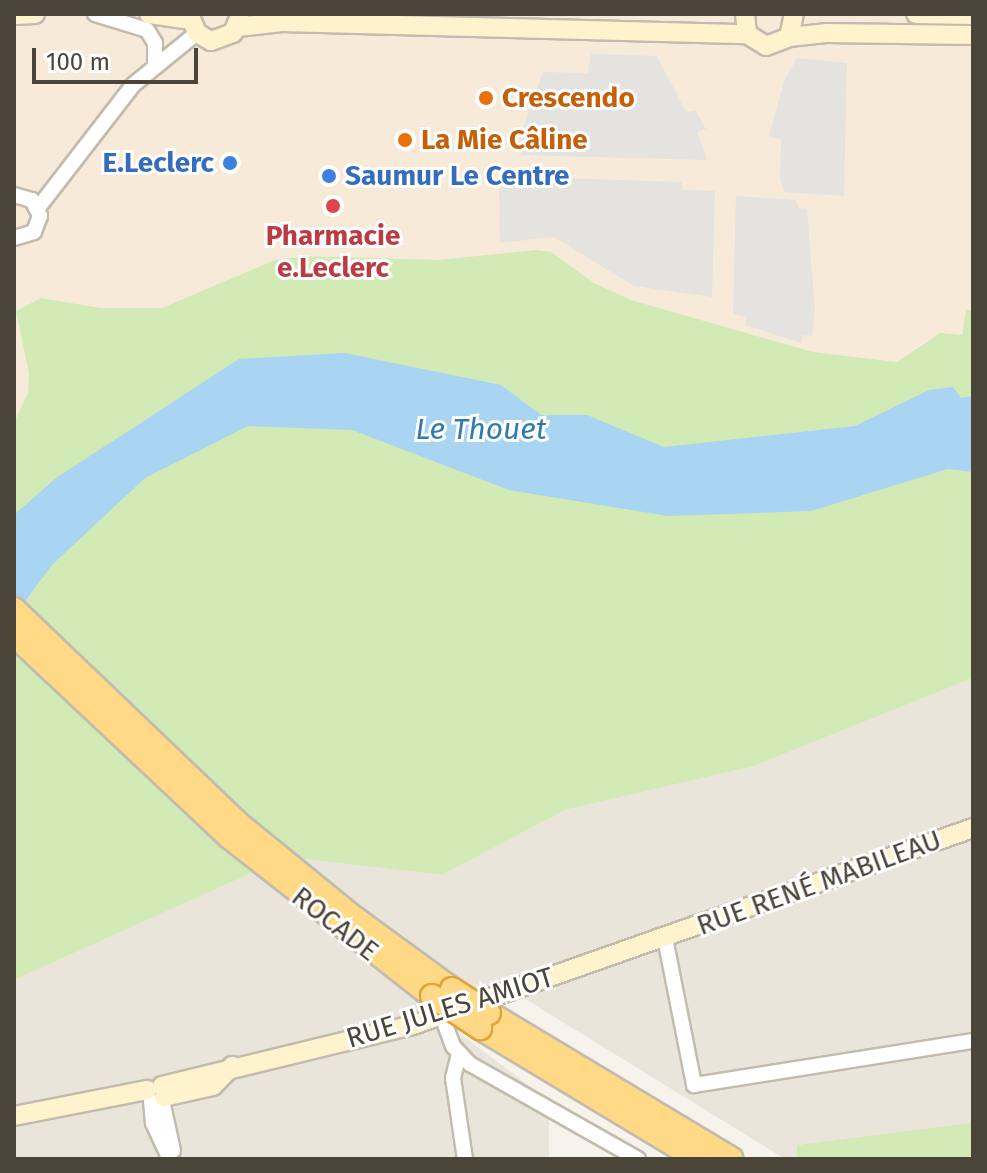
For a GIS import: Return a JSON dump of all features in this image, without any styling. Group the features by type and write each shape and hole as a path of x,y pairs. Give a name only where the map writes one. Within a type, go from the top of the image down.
{"highway":[{"path":"14,609 106,713"},
{"name":"ROCADE","path":"14,635 106,713 281,882 442,1000 485,1020 697,1159"},
{"path":"485,1020 732,1159"}],"main road":[{"path":"14,15 35,14"},
{"path":"149,14 192,23 219,41 239,20 747,34 766,46 789,37 826,33 973,35"},
{"path":"745,14 747,34"},
{"path":"789,37 794,14"},
{"path":"916,14 973,15"},
{"name":"RUE RENÉ MABILEAU","path":"665,938 973,828"},
{"name":"RUE JULES AMIOT","path":"14,1116 157,1095 232,1066 442,1000 665,938"}],"street":[{"path":"95,14 147,30 155,43 155,63"},
{"path":"14,238 36,229 38,208 155,63 192,23"},
{"path":"14,195 28,197 38,208"},
{"path":"665,938 694,1085 973,1041"},
{"path":"442,1000 459,1054 453,1078 465,1159"},
{"path":"459,1054 638,1159"},
{"path":"157,1095 153,1123 172,1159"}],"shaded area":[{"path":"14,14 972,14 973,311 966,311 962,335 924,342 898,362 813,352 631,300 594,283 550,252 439,261 306,256 275,260 162,308 101,308 41,298 16,311 29,374 28,393 14,423"},
{"path":"591,54 657,56 686,112 695,110 706,129 697,132 707,160 521,155 520,136 543,72 588,73"},
{"path":"797,58 847,63 844,196 785,192 780,179 781,140 769,136 784,82"},
{"path":"504,176 681,182 683,190 715,191 712,297 634,286 554,237 500,243 499,188"},
{"path":"736,196 796,200 799,209 807,208 815,311 812,336 803,335 801,343 745,325 747,317 733,314"},
{"path":"973,678 973,1150 971,1124 797,1145 796,1159 785,1159 522,997 451,1027 549,1101 549,1159 14,1159 14,980 287,857 442,875 565,810 754,766"}],"green space":[{"path":"536,250 551,252 594,283 631,300 813,352 897,362 940,333 962,335 966,310 973,311 973,678 754,766 565,810 442,875 287,857 14,980 14,423 28,393 29,374 16,311 41,298 101,308 162,308 275,260 306,256 439,260"},
{"path":"971,1123 973,1159 796,1159 797,1145"}],"water":[{"name":"Le Thouet","path":"345,353 501,385 541,415 587,415 664,447 855,426 929,390 953,387 961,398 973,396 973,472 948,469 811,511 668,516 509,490 352,430 248,426 145,478 52,565 14,616 14,515 56,478 239,359"}],"place":[{"name":"Crescendo","path":"486,98"},
{"name":"La Mie Câline","path":"405,140"},
{"name":"E.Leclerc","path":"230,163"},
{"name":"Saumur Le Centre","path":"329,176"},
{"name":"Pharmacie e.Leclerc","path":"333,206"}]}
